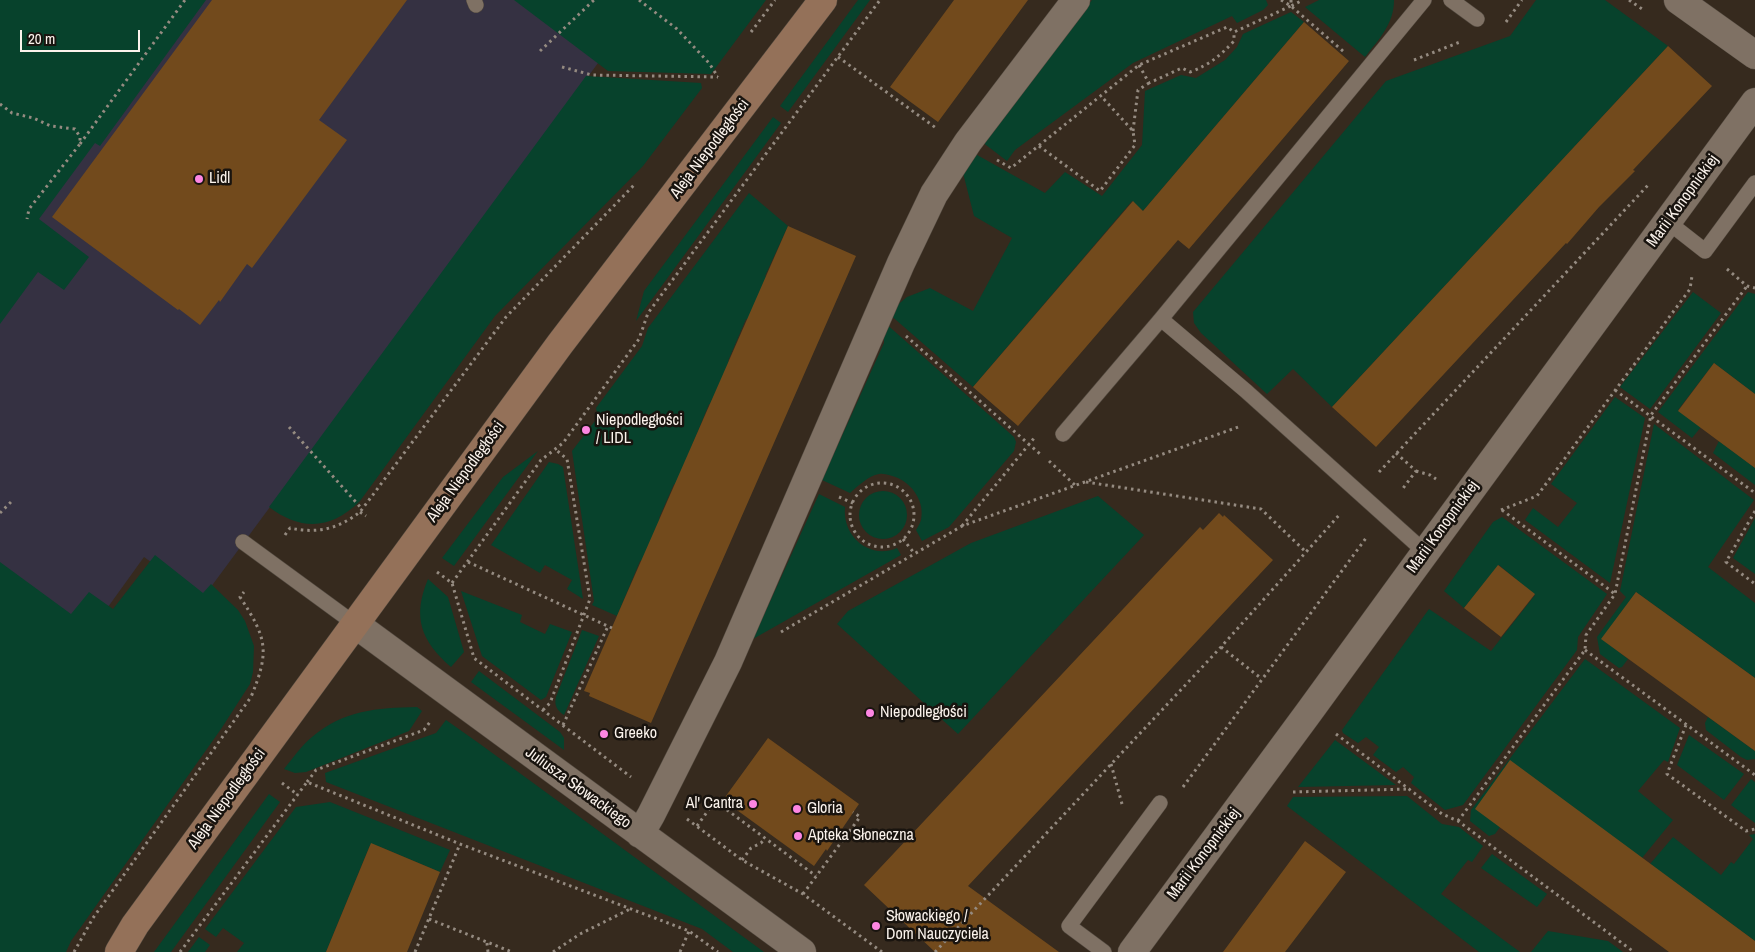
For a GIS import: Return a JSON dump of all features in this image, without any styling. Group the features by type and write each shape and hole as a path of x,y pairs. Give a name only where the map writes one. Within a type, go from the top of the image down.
{"street":[{"name":"Aleja Niepodległości","path":"119,952 135,925 560,344 823,0"},
{"path":"640,834 656,807 728,662 901,263 934,194 968,142 1076,0"},
{"path":"1678,0 1755,55"},
{"name":"Marii Konopnickiej","path":"1132,952 1755,102"},
{"name":"Juliusza Słowackiego","path":"355,624 802,952"}],"lane":[{"path":"1063,434 1161,319 1424,0"},
{"path":"1451,0 1477,19"},
{"path":"1668,222 1705,251 1755,183"},
{"path":"1161,319 1425,552"},
{"path":"243,542 355,624"},
{"path":"1104,952 1069,926 1160,804"}],"path":[{"path":"27,219 29,209 80,144 185,0"},
{"path":"540,51 594,0"},
{"path":"639,0 677,29 709,63 718,77"},
{"path":"746,38 775,0"},
{"path":"452,584 541,460 563,443 639,339 648,313 880,0"},
{"path":"1281,0 1291,6 1358,64 1382,72 1463,41"},
{"path":"1291,0 1291,6"},
{"path":"1234,32 1303,0"},
{"path":"1504,26 1522,0"},
{"path":"968,142 1011,168 1139,65 1226,27 1234,32"},
{"path":"1039,146 1100,191 1135,145 1133,131 1138,90 1148,83 1182,68 1190,72 1207,65 1234,41 1234,32"},
{"path":"838,57 941,131"},
{"path":"1139,65 1148,83"},
{"path":"562,67 592,75 718,77"},
{"path":"712,85 723,69"},
{"path":"1101,96 1133,131"},
{"path":"0,104 12,113 34,118 51,126 75,129 80,137 80,144"},
{"path":"285,535 290,528 304,531 329,529 350,519 361,510 506,317 639,180"},
{"path":"1494,513 1537,496 1690,288 1698,245"},
{"path":"1726,269 1748,286 1755,288"},
{"path":"1458,821 1585,650 1586,635 1615,594 1650,415 1748,286"},
{"path":"904,334 1075,485"},
{"path":"1615,390 1755,493"},
{"path":"776,635 962,526 1272,415"},
{"path":"289,427 366,516"},
{"path":"543,710 550,703 590,599 567,459 555,449"},
{"path":"1180,792 1416,471 1396,453"},
{"path":"1085,481 1261,509 1306,552"},
{"path":"872,484 893,484 903,490 911,500 915,517 911,529 903,539 894,545 883,547 868,544 860,538 854,530 850,517 852,503 864,488 872,484"},
{"path":"0,513 12,501"},
{"path":"1502,510 1615,594"},
{"path":"1755,510 1726,562 1755,584"},
{"path":"903,539 914,553"},
{"path":"468,562 610,627 563,725"},
{"path":"434,570 452,584 474,658 636,781"},
{"path":"74,952 94,918 251,697 260,675 264,656 261,636 254,618 240,597 244,592"},
{"path":"1221,647 1262,679"},
{"path":"1585,650 1755,775"},
{"path":"180,952 316,770 424,730 430,722"},
{"path":"1686,725 1667,774 1746,831 1755,829"},
{"path":"1333,732 1442,814 1458,821 1634,952"},
{"path":"1111,763 1124,811"},
{"path":"279,780 298,795"},
{"path":"307,782 460,844 689,931 718,952"},
{"path":"1295,784 1290,792 1410,789"},
{"path":"696,826 715,802 816,876"},
{"path":"803,894 860,817 853,812"},
{"path":"684,817 742,860 803,894 882,952"},
{"path":"742,860 751,848 761,843 765,838"},
{"path":"415,952 460,844"},
{"path":"553,952 580,934 630,909"},
{"path":"429,919 512,952"},
{"path":"680,952 689,931"},
{"path":"487,942 488,952"}],"shaded area":[{"path":"191,0 568,0 618,36 202,599 144,557 90,632 0,564 0,260"}],"green space":[{"path":"0,0 206,0 100,146 95,143 39,219 89,257 64,290 38,272 0,324"},
{"path":"514,0 766,0 711,74 608,71"},
{"path":"858,0 870,0 788,112 780,106"},
{"path":"1092,0 1266,0 1268,5 1263,10 1237,23 1232,16 1133,63 1015,150 1007,161 982,142"},
{"path":"1319,0 1394,0 1389,24 1365,57 1305,7"},
{"path":"1536,0 1605,0 1668,46 1332,407 1293,369 1267,394 1201,333 1194,323 1193,312 1386,81 1510,36"},
{"path":"1291,12 1304,22 1143,211 1132,201 973,387 888,313 907,297 930,288 973,311 1012,238 974,216 962,169 970,151 1045,193 1065,172 1102,196 1142,145 1145,91 1181,75 1196,78 1225,60 1237,47 1243,34"},
{"path":"586,76 701,83 702,88 643,166 495,316 360,501 338,518 316,524 293,520 269,507"},
{"path":"773,117 781,123 636,321 644,291"},
{"path":"749,193 788,226 765,276 767,278 749,320 746,319 728,361 730,362 709,404 676,485 674,484 659,518 661,519 642,561 640,561 617,616 592,605 594,601 572,451 598,417 596,408 642,346 648,328"},
{"path":"1693,292 1721,313 1650,409 1620,387"},
{"path":"1748,292 1755,294 1755,394 1714,363 1678,410 1701,427 1692,438 1658,412"},
{"path":"884,322 1014,437 1016,442 1014,451 949,527 922,541 916,530 921,520 921,507 917,495 903,481 889,475 879,474 867,479 850,493 822,480 884,343"},
{"path":"1615,397 1645,418 1610,583 1525,520 1533,508 1558,527 1577,503 1551,484"},
{"path":"1654,424 1754,500 1708,567 1755,603 1755,678 1636,592 1602,639 1628,659 1619,668 1600,654 1597,637 1626,597 1620,591"},
{"path":"1719,441 1755,468 1755,485 1713,453"},
{"path":"538,451 454,566 442,558 503,477"},
{"path":"549,462 563,467 583,599 567,589 572,580 545,565 540,573 491,545"},
{"path":"883,491 892,493 900,498 905,506 907,515 905,524 900,532 892,537 883,539 874,537 866,532 861,524 859,515 861,506 866,498 874,493"},
{"path":"819,494 845,507 845,518 848,527 859,543 877,551 897,548 901,555 753,639"},
{"path":"1098,496 1144,535 958,734 837,624 848,611 971,543"},
{"path":"1502,517 1607,594 1578,637 1577,650 1463,805 1445,810 1411,783 1414,777 1403,767 1396,772 1373,755 1379,747 1366,737 1358,743 1343,733 1342,730 1429,609 1491,651 1535,595 1499,565 1464,608 1444,591 1493,522"},
{"path":"1755,518 1755,574 1733,558"},
{"path":"155,555 203,593 211,584 238,610 245,621 254,646 253,672 250,684 221,729 71,941 66,952 0,952 0,562 71,614 89,592 113,609"},
{"path":"428,579 448,597 464,652 451,667 433,648 422,628 420,617 421,605"},
{"path":"461,591 522,615 520,622 545,634 550,624 572,632 546,697 541,700 482,656"},
{"path":"582,630 599,636 564,715 557,708 555,703 556,697"},
{"path":"1585,659 1680,728 1668,762 1664,760 1638,791 1673,820 1642,858 1500,827 1495,834 1489,836 1470,821 1471,810"},
{"path":"479,671 560,732 564,738 564,750 471,682"},
{"path":"417,707 422,711 409,731 306,772 295,773 284,769 308,741 336,721 361,712 388,708"},
{"path":"1708,717 1755,751 1755,759 1747,760 1741,757 1706,730 1705,723"},
{"path":"446,720 764,952 733,952 702,929 326,782 325,773 436,733"},
{"path":"1689,735 1744,774 1724,800 1677,765"},
{"path":"1335,740 1396,785 1298,787"},
{"path":"1751,779 1755,782 1755,823 1731,805"},
{"path":"269,794 280,802 171,952 154,952"},
{"path":"1407,796 1442,824 1459,827 1483,846 1472,862 1468,860 1441,894 1520,952 1479,952 1287,806 1293,797"},
{"path":"330,802 450,850 440,872 378,846 370,845 326,952 237,952 244,943 223,928 216,937 205,929 296,807"},
{"path":"1755,834 1755,941 1650,864 1673,837 1721,875 1731,862 1734,864 1753,839 1749,835"},
{"path":"1492,854 1547,894 1537,907 1481,868"},
{"path":"1548,931 1608,941 1623,952 1531,952"},
{"path":"199,937 210,945 205,952 188,952"}],"building":[{"name":"Lidl","path":"212,0 407,0 319,120 347,140 252,268 247,264 220,302 219,300 200,325 52,217"},
{"path":"954,0 1028,0 938,122 890,87"},
{"path":"1304,22 1349,61 1189,249 1178,240 1018,426 973,387 1133,201 1143,211"},
{"path":"1668,46 1712,86 1633,170 1635,171 1599,207 1567,244 1376,447 1332,407"},
{"path":"788,226 856,256 651,723 589,696 590,693 584,691"},
{"path":"1714,363 1755,394 1755,468 1678,411"},
{"path":"1219,513 1223,517 1224,515 1273,560 968,886 1059,952 935,952 864,885 1200,527 1203,530"},
{"path":"1498,565 1535,594 1501,637 1464,608"},
{"path":"1636,592 1755,678 1755,751 1601,639"},
{"path":"768,738 859,804 827,851 826,849 814,866 723,800"},
{"path":"1510,760 1755,941 1755,952 1669,952 1475,809"},
{"path":"1305,841 1346,872 1285,952 1223,952"},
{"path":"371,843 440,872 407,952 326,952"}],"place":[{"name":"Lidl","path":"199,179"},
{"name":"Niepodległości / LIDL","path":"586,430"},
{"name":"Niepodległości","path":"870,713"},
{"name":"Greeko","path":"604,734"},
{"name":"Al' Cantra","path":"753,804"},
{"name":"Gloria","path":"797,809"},
{"name":"Apteka Słoneczna","path":"798,836"},
{"name":"Słowackiego / Dom Nauczyciela","path":"876,926"}]}
